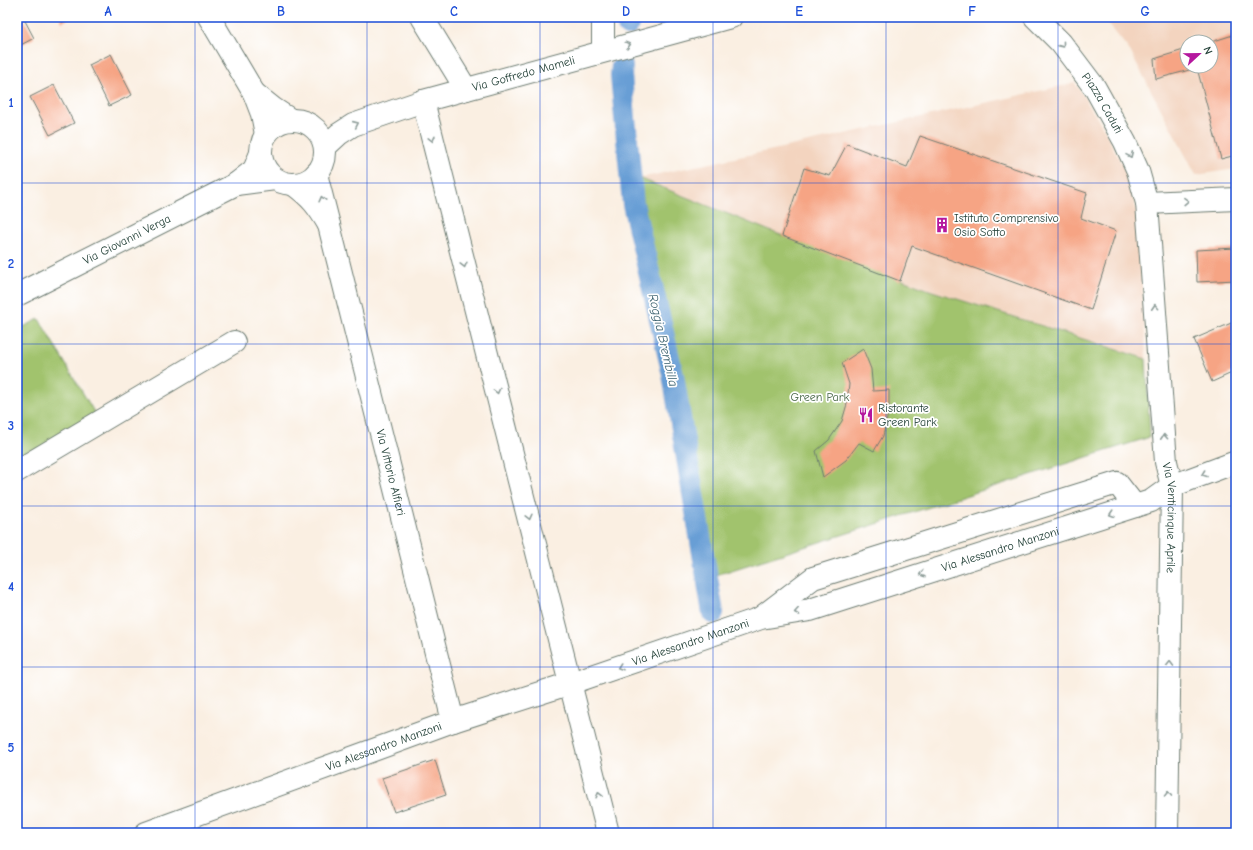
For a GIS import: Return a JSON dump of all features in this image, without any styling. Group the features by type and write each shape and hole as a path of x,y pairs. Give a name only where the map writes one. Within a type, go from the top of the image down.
{"street":[{"path":"209,17 254,93 262,114 264,144 263,163 268,172 284,182 302,183 310,180 316,174 322,166 325,157 325,147 322,138 309,124 300,121 291,120 281,122 273,127 264,144"},
{"path":"422,17 466,89"},
{"path":"603,17 603,51"},
{"name":"Via Goffredo Mameli","path":"325,147 339,134 352,125 423,101 731,17"},
{"name":"Piazza Caduti","path":"1035,17 1061,43 1095,88 1125,142 1138,171 1147,203"},
{"path":"254,93 291,120"},
{"path":"423,101 608,833"},
{"name":"Via Giovanni Verga","path":"17,295 236,184 254,170 264,144"},
{"name":"Via Vittorio Alfieri","path":"316,174 453,721"},
{"name":"Via Giovanni Verga","path":"236,184 284,182"},
{"name":"Via Vittorio Alfieri","path":"284,182 306,194 319,207 329,225"},
{"path":"1147,203 1236,199"},
{"name":"Via Venticinque Aprile","path":"1147,203 1166,462 1172,486 1167,833"},
{"path":"17,471 234,342"},
{"name":"Via Alessandro Manzoni","path":"146,833 453,721 571,683 760,618 810,610 1151,501 1172,486 1236,462"},
{"path":"760,618 813,578 1117,483 1135,506"}],"shaded area":[{"path":"1103,17 1236,17 1236,169 1196,175 1130,51"},
{"path":"1075,83 1104,129 1133,187 1141,250 1146,359 861,268 639,178 768,151"}],"green space":[{"name":"Green Park","path":"639,178 770,231 932,291 1146,359 1150,437 713,576"},
{"path":"39,319 103,427 17,472 17,330"}],"building":[{"path":"17,17 23,17 34,38 17,47"},
{"path":"60,17 73,17 62,22"},
{"path":"1236,34 1236,155 1221,159 1199,74 1219,74 1219,39"},
{"path":"1179,51 1179,73 1156,79 1154,59"},
{"path":"111,54 132,95 109,106 89,65"},
{"path":"54,85 74,123 50,135 30,97"},
{"name":"Istituto Comprensivo Osio Sotto","path":"920,136 1087,193 1081,218 1116,231 1091,310 912,246 900,281 782,236 804,168 830,176 847,144 907,167"},
{"path":"17,137 23,150 17,153"},
{"path":"1236,248 1236,280 1197,282 1196,250"},
{"path":"1236,321 1236,371 1212,382 1194,339"},
{"name":"Ristorante Green Park","path":"863,349 871,369 873,391 889,390 889,409 883,436 874,451 859,443 846,460 823,477 816,451 829,440 842,421 847,404 849,384 842,363"},
{"path":"435,760 446,795 394,812 382,778"}],"waterway":[{"name":"Roggia Brembilla","path":"628,25 629,17"},
{"name":"Roggia Brembilla","path":"622,66 621,75 633,204 673,375 713,613"}],"place":[{"name":"Istituto Comprensivo Osio Sotto","path":"942,225"},
{"name":"Ristorante Green Park","path":"866,415"}]}
